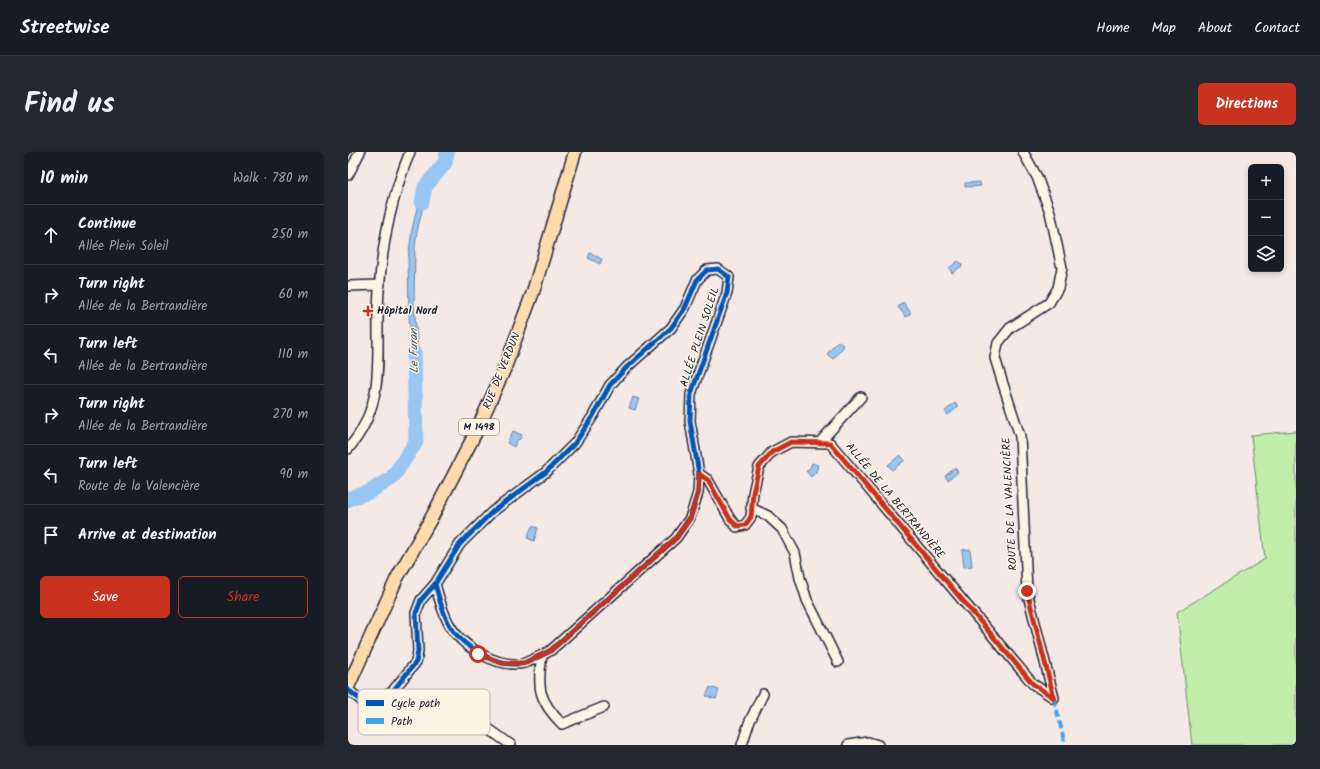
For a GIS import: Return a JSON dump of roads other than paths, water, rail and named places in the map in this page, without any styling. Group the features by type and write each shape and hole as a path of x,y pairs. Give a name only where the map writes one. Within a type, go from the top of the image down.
{"main road":[{"name":"RUE DE VERDUN","path":"348,687 397,578 433,515 476,432 504,370 533,292 575,152"}],"street":[{"path":"348,175 360,152"},
{"path":"348,449 363,428 370,414 376,389 380,285 387,228 401,176 410,152"},
{"path":"406,162 416,152"},
{"name":"ROUTE DE LA VALENCIÈRE","path":"1023,152 1037,178 1050,212 1062,268 1058,288 1049,303 1010,328 998,344 995,358 1020,436 1027,591 1054,698"},
{"name":"ALLÉE PLEIN SOLEIL","path":"394,689 416,662 418,651 416,613 421,600 435,584 460,544 492,512 546,472 575,443 594,416 610,385 671,328 685,308 697,280 707,270 718,269 728,278 727,294 692,394 690,421 699,474 698,493 690,518 676,538 550,651 524,663 502,663 478,654 459,638 448,622 435,584"},
{"path":"348,286 380,285"},
{"path":"820,442 862,396"},
{"name":"ALLÉE DE LA BERTRANDIÈRE","path":"699,474 708,480 730,519 737,526 745,525 751,517 753,493 759,467 772,452 791,442 830,443 1033,684 1054,698"},
{"path":"751,508 768,516 782,529 795,553 800,578 807,600 838,662"},
{"path":"542,655 538,676 540,694 550,711 562,724 604,706"},
{"path":"348,690 358,698"},
{"path":"742,745 749,723 763,694"},
{"path":"490,730 511,745"},
{"path":"848,745 868,742 878,745"}],"water":[{"path":"446,152 452,152 445,167 429,181 415,247 414,304 422,396 419,444 414,457 405,470 393,482 377,489 364,499 348,507 348,500 363,493 401,466 411,448 416,422 416,390 409,317 408,259 412,230 423,181 443,160"},
{"path":"980,182 981,186 965,187 965,183"},
{"path":"590,253 602,259 600,264 588,258"},
{"path":"958,261 962,266 952,273 949,268"},
{"path":"903,302 911,313 906,317 898,307"},
{"path":"838,341 844,346 833,359 827,354"},
{"path":"633,397 639,399 635,410 629,408"},
{"path":"955,403 958,407 948,415 945,411"},
{"path":"513,431 522,435 520,439 517,440 514,447 507,443"},
{"path":"900,455 905,460 892,470 888,465"},
{"path":"812,463 818,465 816,472 811,477 806,471 810,468"},
{"path":"955,468 958,472 948,480 945,476"},
{"path":"532,526 538,528 534,541 527,538"},
{"path":"970,549 972,566 964,567 962,550"},
{"path":"710,687 719,690 716,699 706,696"}],"waterway":[{"name":"Le Furan","path":"422,202 425,187 445,163 447,152"},
{"name":"Le Furan","path":"348,499 369,492 392,478 416,442 414,353"}],"place":[{"name":"Hôpital Nord","path":"368,311"}]}
